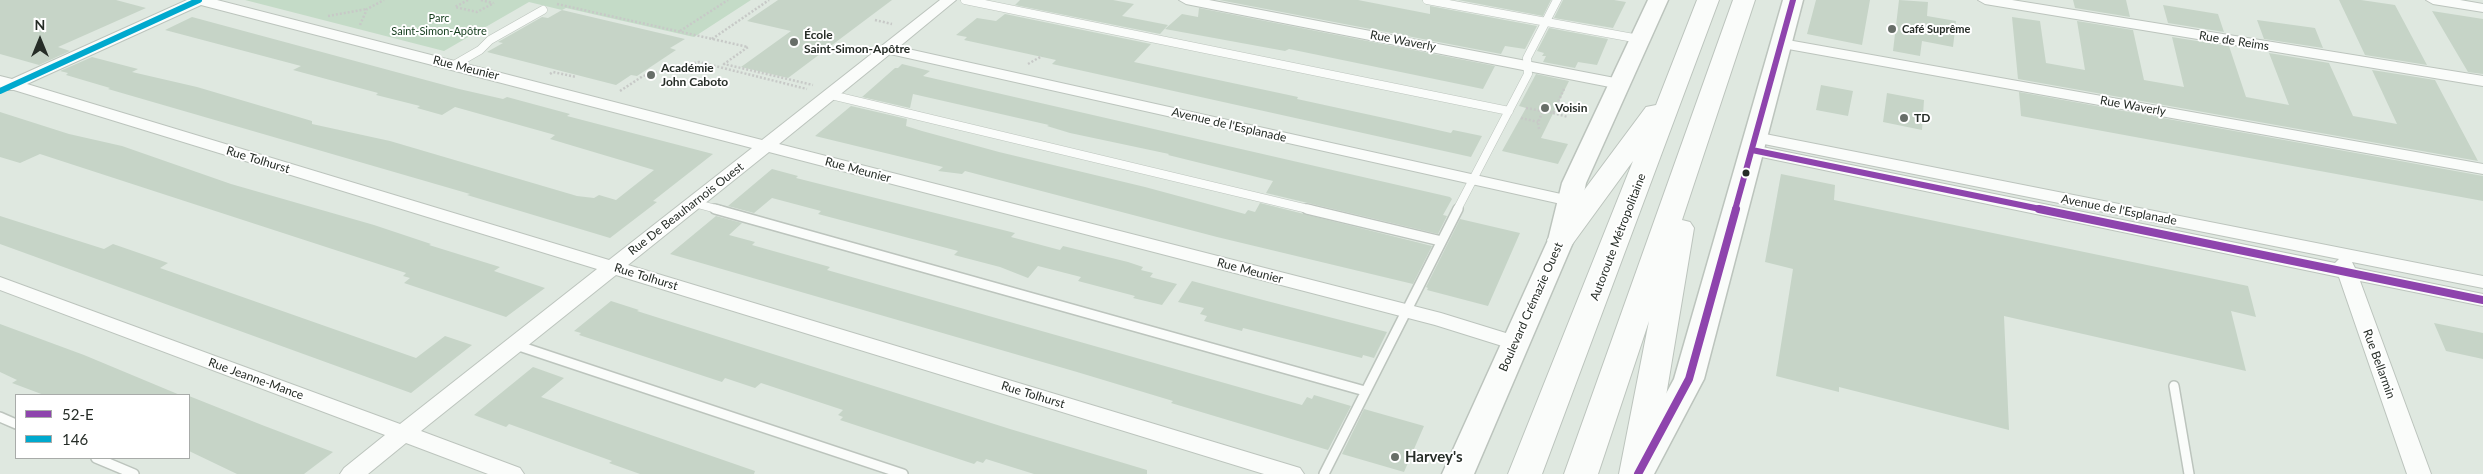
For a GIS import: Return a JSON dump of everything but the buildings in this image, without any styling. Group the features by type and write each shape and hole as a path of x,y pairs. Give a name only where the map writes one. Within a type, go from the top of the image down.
{"highway":[{"name":"Autoroute Métropolitaine","path":"1525,474 1708,0"},
{"path":"1581,474 1744,0"},
{"path":"1561,240 1599,191 1678,81"},
{"path":"1637,474 1694,148"}],"main road":[{"name":"Boulevard Crémazie Ouest","path":"1458,474 1561,240 1574,183 1658,0"},
{"path":"1637,474 1688,379 1793,0"}],"street":[{"name":"Rue Meunier","path":"199,0 1405,311 1516,343"},
{"path":"4,86 199,0"},
{"name":"Rue De Beauharnois Ouest","path":"352,474 767,146 825,91 888,49 949,0"},
{"name":"Rue Waverly","path":"1186,0 1620,84"},
{"name":"Rue de Reims","path":"1985,0 2483,81"},
{"path":"2433,0 2483,8"},
{"name":"Rue Waverly","path":"1782,44 2483,169"},
{"name":"Avenue de l'Esplanade","path":"888,49 1570,201"},
{"name":"Rue Tolhurst","path":"4,86 613,267 1271,471 1292,474"},
{"name":"Avenue de l'Esplanade","path":"1753,144 2344,263 2483,300"},
{"name":"Avenue de l'Esplanade","path":"2344,263 2483,282"},
{"name":"Rue Bellarmin","path":"2344,263 2419,474"},
{"name":"Rue Jeanne-Mance","path":"0,283 512,474"}],"lane":[{"path":"964,0 1509,111"},
{"path":"1427,0 1639,39"},
{"path":"1324,474 1441,240 1528,74 1527,58 1557,0"},
{"path":"454,65 480,50 490,40 543,10"},
{"path":"825,91 1441,240"},
{"path":"694,204 1365,391"},
{"path":"516,345 903,474"},
{"path":"2174,386 2189,474"},
{"path":"0,417 15,424"},
{"path":"98,459 134,474"}],"path":[{"path":"324,16 367,9 384,0"},
{"path":"468,0 455,7 476,12 494,3 482,0"},
{"path":"680,32 728,0"},
{"path":"712,39 769,0"},
{"path":"551,2 748,47 724,64 825,91"},
{"path":"358,30 367,9"},
{"path":"875,20 898,25"},
{"path":"1032,60 1042,56"},
{"path":"626,87 643,76 698,62 815,90"},
{"path":"574,79 579,75"},
{"path":"1553,113 1565,87"},
{"path":"1538,122 1518,117 1523,107 1568,117"},
{"path":"1540,129 1538,122 1543,111"}],"green space":[{"name":"Parc Saint-Simon-Apôtre","path":"245,0 751,0 694,37 566,8 562,10 529,2 444,51"}],"transit line":[{"name":"146","path":"0,91 199,0"},
{"name":"52-E","path":"1638,474 1689,379 1793,0"},
{"name":"52-E","path":"1752,150 2483,300"}],"place":[{"name":"Café Suprême","path":"1892,29"},
{"name":"École Saint-Simon-Apôtre","path":"794,42"},
{"name":"Académie John Caboto","path":"651,75"},
{"name":"Voisin","path":"1545,108"},
{"name":"TD","path":"1904,118"},
{"name":"Harvey's","path":"1395,457"}]}
